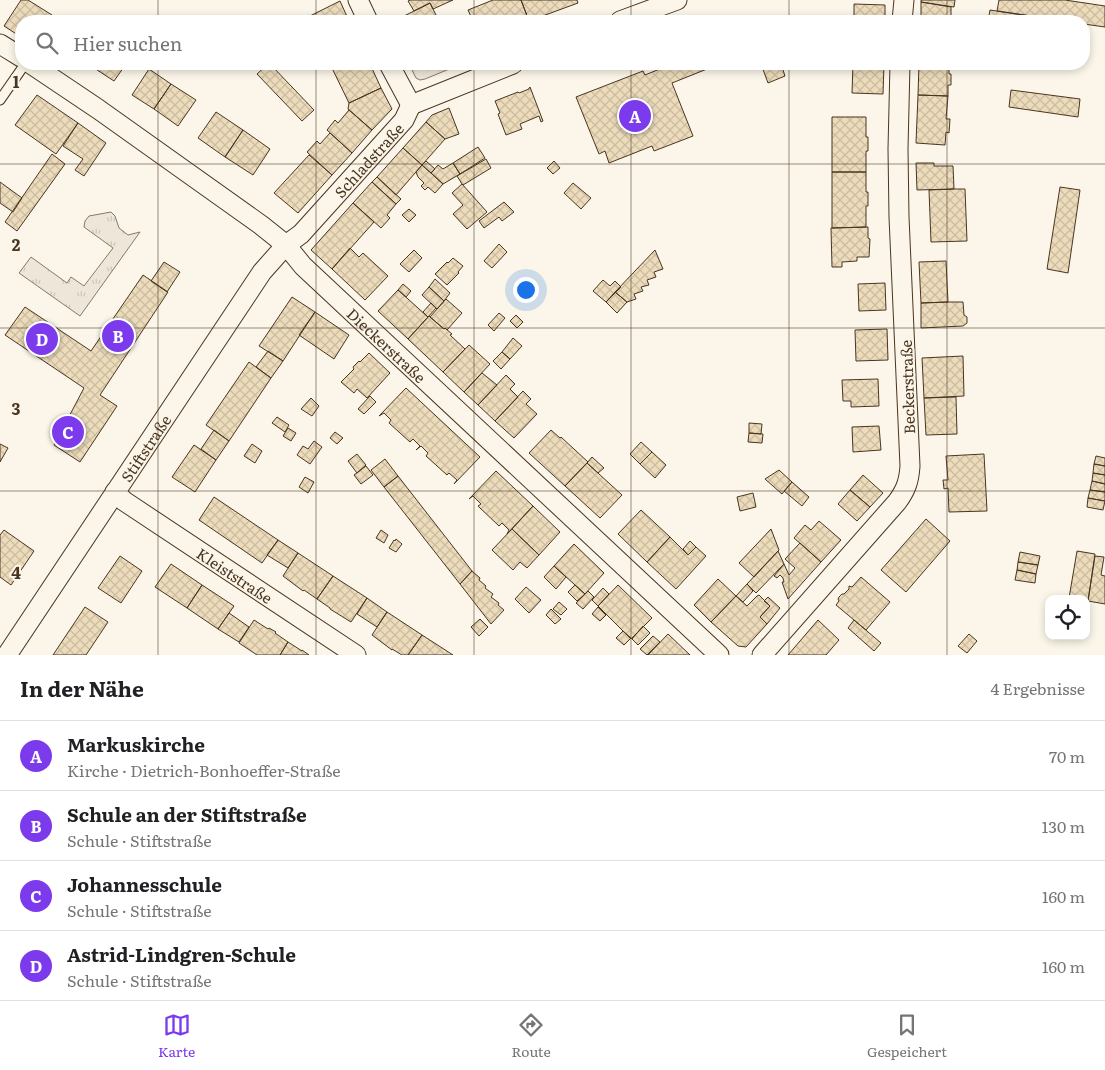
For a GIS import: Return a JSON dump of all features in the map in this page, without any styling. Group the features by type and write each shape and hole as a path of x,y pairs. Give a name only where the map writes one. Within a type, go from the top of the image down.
{"street":[{"path":"358,0 365,15"},
{"path":"636,15 677,0"},
{"path":"903,15 904,0"},
{"path":"0,44 15,53"},
{"name":"Dieckerstraße","path":"40,70 98,109 286,244 303,266 719,655"},
{"path":"392,70 412,105 498,70"},
{"name":"Beckerstraße","path":"762,655 897,502 908,483 910,466 899,188 900,70"},
{"name":"Schladstraße","path":"286,244 301,234 404,120 412,105"},
{"name":"Stiftstraße","path":"7,655 262,272 286,244"},
{"name":"Kleiststraße","path":"115,492 124,501 356,655"}],"lane":[{"path":"0,100 21,70"}],"green space":[{"path":"412,70 447,70 425,79 420,80 416,78"},
{"path":"111,212 115,216 119,228 128,235 140,232 80,316 19,273 31,257 67,283 71,277 84,286 113,248 84,227 85,221 89,216"}],"building":[{"path":"21,0 28,0 52,15 15,15 15,33 4,26"},
{"path":"453,0 433,9 430,3 414,11 408,1"},
{"path":"493,0 521,0 527,15 470,15 468,10"},
{"path":"521,0 577,0 578,3 545,15 527,15"},
{"path":"921,0 955,0 954,7 921,2"},
{"path":"999,0 1065,0 1105,6 1105,27 1090,25 1090,15 1025,15 997,11"},
{"path":"340,1 346,15 312,15"},
{"path":"921,2 951,7 951,15 921,15"},
{"path":"430,3 436,15 406,15"},
{"path":"854,4 885,5 885,15 854,15"},
{"path":"990,10 1023,15 989,15"},
{"path":"97,70 122,70 114,81"},
{"path":"148,70 171,84 154,109 132,95"},
{"path":"261,70 276,70 314,110 302,121 257,74"},
{"path":"333,70 373,70 381,88 349,103"},
{"path":"657,70 704,70 672,83 693,136 654,151 652,146 609,163 605,151 599,154 576,97 643,71 645,75"},
{"path":"763,70 783,70 785,76 768,83"},
{"path":"853,70 884,70 883,94 852,93"},
{"path":"919,70 949,70 951,85 948,85 948,96 918,95"},
{"path":"171,84 196,100 178,126 154,109"},
{"path":"530,87 543,121 541,122 539,116 520,124 522,129 506,135 495,101"},
{"path":"381,88 392,109 372,130 348,109 349,103"},
{"path":"1011,90 1080,99 1078,117 1009,107"},
{"path":"37,95 78,123 56,154 15,125"},
{"path":"918,95 948,96 946,119 950,119 949,133 946,132 945,145 916,143"},
{"path":"449,108 459,134 445,139 426,122 432,115"},
{"path":"349,110 372,130 352,153 327,130 335,120 338,123"},
{"path":"216,112 243,130 225,157 198,138"},
{"path":"832,117 866,117 868,151 866,151 866,172 832,172"},
{"path":"426,122 445,139 422,165 403,148"},
{"path":"78,123 106,143 84,176 75,170 83,159 63,146"},
{"path":"243,130 270,149 253,175 225,157"},
{"path":"330,133 352,153 332,175 307,152 317,141 320,144"},
{"path":"478,147 485,158 460,174 453,163"},
{"path":"403,148 422,165 396,195 377,177"},
{"path":"52,154 65,164 17,231 5,222"},
{"path":"309,155 332,175 298,213 274,193"},
{"path":"486,159 491,168 463,185 457,176"},
{"path":"426,161 435,169 431,173 422,165"},
{"path":"554,161 560,168 553,174 547,168"},
{"path":"453,163 460,174 443,184 431,173 438,165 443,169"},
{"path":"916,163 934,163 934,166 953,166 954,189 917,190"},
{"path":"422,165 443,184 435,193 428,187 425,190 421,186 424,183 416,172"},
{"path":"832,172 866,172 868,206 866,206 866,227 832,228"},
{"path":"377,177 401,199 396,204 372,182"},
{"path":"0,182 22,198 13,212 0,203"},
{"path":"372,182 396,204 387,215 390,218 381,228 353,203"},
{"path":"573,183 591,198 581,209 564,193"},
{"path":"462,184 487,212 467,229 453,214 463,205 452,193"},
{"path":"1060,187 1080,190 1068,273 1047,269"},
{"path":"965,189 967,241 931,242 929,190"},
{"path":"504,202 514,212 502,221 499,217 484,228 479,221"},
{"path":"353,203 374,222 332,269 311,250"},
{"path":"409,209 416,215 409,222 402,215"},
{"path":"868,227 868,238 870,239 869,257 857,257 857,261 842,262 842,267 832,267 831,228"},
{"path":"499,244 507,252 492,268 484,261"},
{"path":"350,248 359,257 363,253 388,276 365,300 332,269"},
{"path":"414,250 422,258 409,272 400,264"},
{"path":"655,250 663,269 654,272 656,277 647,280 649,285 641,287 643,291 634,294 636,299 627,302 615,292"},
{"path":"453,258 463,266 447,285 435,274"},
{"path":"946,261 948,302 921,303 919,262"},
{"path":"164,262 180,272 167,292 151,281"},
{"path":"143,275 168,292 100,395 117,406 80,462 54,445 84,388 5,335 25,307 91,351"},
{"path":"435,279 450,293 444,301 429,287"},
{"path":"603,280 610,286 615,281 621,287 606,302 593,291"},
{"path":"885,283 886,310 859,311 858,284"},
{"path":"403,284 411,291 406,297 398,290"},
{"path":"429,287 444,301 437,309 422,295"},
{"path":"398,290 428,317 408,339 378,311"},
{"path":"615,292 627,302 617,313 606,302"},
{"path":"292,297 315,312 283,361 259,346"},
{"path":"446,299 462,313 447,330 430,317"},
{"path":"963,302 967,323 963,326 921,328 921,303"},
{"path":"431,303 436,308 428,317 423,312"},
{"path":"315,312 349,335 334,359 299,335"},
{"path":"499,313 505,318 494,331 488,325"},
{"path":"516,315 523,322 517,328 510,321"},
{"path":"429,316 452,334 450,335 465,349 443,372 408,339"},
{"path":"887,329 888,360 856,361 855,330"},
{"path":"513,338 522,346 510,359 502,352"},
{"path":"469,345 490,364 464,392 443,372"},
{"path":"268,351 283,361 271,378 256,367"},
{"path":"502,352 510,359 501,369 493,361"},
{"path":"369,353 390,373 367,398 357,389 354,393 341,382 354,369 353,367"},
{"path":"963,356 964,396 924,398 922,358"},
{"path":"249,362 271,378 229,441 206,425"},
{"path":"482,373 497,385 478,405 464,392"},
{"path":"506,375 515,384 510,389 518,397 495,421 478,405"},
{"path":"878,379 879,406 851,407 851,401 843,401 842,380"},
{"path":"406,388 480,457 454,484 457,480 449,473 447,475 426,456 428,453 421,446 416,450 420,446 413,439 410,442 389,423 391,420 384,413 379,416"},
{"path":"523,391 531,399 526,404 537,414 514,438 495,421"},
{"path":"370,396 376,402 364,414 358,409"},
{"path":"956,397 957,434 926,435 924,398"},
{"path":"311,398 319,406 312,416 301,409"},
{"path":"277,417 289,425 285,432 272,423"},
{"path":"749,423 762,424 761,434 749,433"},
{"path":"879,426 881,450 853,452 852,427"},
{"path":"288,428 296,433 291,441 283,436"},
{"path":"214,430 229,441 216,460 201,449"},
{"path":"551,430 588,462 565,486 529,453"},
{"path":"335,432 343,438 337,444 330,438"},
{"path":"749,433 763,434 762,443 748,442"},
{"path":"314,441 322,447 310,464 297,455 303,446 308,449"},
{"path":"641,442 652,452 640,464 630,454"},
{"path":"0,444 8,448 0,462"},
{"path":"252,444 262,451 255,463 244,456"},
{"path":"194,445 216,460 195,492 172,477"},
{"path":"652,452 666,465 655,478 640,464"},
{"path":"357,454 366,465 357,473 348,461"},
{"path":"984,454 987,511 949,512 948,488 944,489 943,480 948,480 946,456"},
{"path":"1096,456 1105,458 1105,466 1094,464"},
{"path":"592,457 604,468 598,473 587,463"},
{"path":"385,459 398,476 384,487 371,470"},
{"path":"587,463 622,495 600,518 565,486"},
{"path":"1094,464 1105,466 1105,475 1093,473"},
{"path":"366,466 373,475 361,484 354,475"},
{"path":"779,470 792,482 782,494 765,479"},
{"path":"496,471 533,506 507,534 509,530 502,523 499,526 478,506 481,504 473,496 469,499"},
{"path":"1093,473 1105,475 1105,484 1092,481"},
{"path":"863,475 883,493 870,507 850,490"},
{"path":"398,476 472,571 460,584 384,487"},
{"path":"305,477 314,482 308,493 299,487"},
{"path":"1092,481 1105,484 1105,492 1090,490"},
{"path":"792,482 809,497 802,506 784,491"},
{"path":"850,490 870,507 857,521 838,504"},
{"path":"1090,490 1105,492 1105,501 1088,498"},
{"path":"753,493 756,507 740,511 737,497"},
{"path":"214,497 278,540 262,563 199,520"},
{"path":"1088,498 1105,501 1103,510 1087,507"},
{"path":"533,506 560,532 539,555 512,529"},
{"path":"641,510 670,537 647,562 618,534"},
{"path":"926,519 950,541 906,592 881,570"},
{"path":"819,521 841,540 821,562 794,538 805,525 811,530"},
{"path":"512,529 539,555 527,568 520,562 513,570 492,550"},
{"path":"771,529 779,550 754,577 739,563"},
{"path":"4,530 34,551 11,585 0,577 0,535"},
{"path":"381,530 388,535 384,543 376,538"},
{"path":"670,537 688,555 696,547 706,556 676,589 647,562"},
{"path":"396,539 402,544 396,552 389,548"},
{"path":"278,540 298,553 288,568 267,555"},
{"path":"690,541 696,547 688,555 683,549"},
{"path":"800,543 821,562 788,599 782,582 784,582 783,578 780,575 777,578 774,576 784,564 789,575 795,568 785,559"},
{"path":"574,544 604,573 585,594 554,566"},
{"path":"778,551 784,564 756,593 747,584"},
{"path":"1077,551 1095,554 1089,595 1070,595"},
{"path":"1020,552 1040,556 1038,565 1018,562"},
{"path":"298,553 333,576 317,599 283,576"},
{"path":"120,556 142,571 121,603 98,588"},
{"path":"1095,556 1104,557 1101,575 1105,576 1105,604 1090,601 1089,595"},
{"path":"1018,562 1038,565 1036,574 1017,570"},
{"path":"171,564 202,585 187,608 155,587"},
{"path":"554,566 566,577 556,589 544,577"},
{"path":"1017,570 1036,574 1035,583 1015,580"},
{"path":"472,571 480,578 479,580 486,586 485,588 493,594 491,597 504,610 491,624 460,584"},
{"path":"333,576 367,598 351,622 317,599"},
{"path":"861,577 890,602 866,630 836,605 839,597"},
{"path":"718,579 736,596 711,622 694,605"},
{"path":"747,584 753,591 743,602 736,596"},
{"path":"202,585 234,606 218,629 187,608"},
{"path":"575,585 585,594 577,601 568,592"},
{"path":"618,585 652,618 631,639 598,606"},
{"path":"526,587 541,600 529,613 515,599"},
{"path":"603,588 609,594 598,606 592,600"},
{"path":"588,591 594,597 583,609 576,603"},
{"path":"759,595 770,606 760,617 767,624 746,647 738,646 711,622 736,596 747,606"},
{"path":"768,597 780,608 767,624 760,617 770,606 764,601"},
{"path":"367,598 387,612 377,627 357,614"},
{"path":"559,602 567,609 561,615 553,609"},
{"path":"85,607 108,622 86,655 53,655"},
{"path":"598,607 606,615 600,621 592,614"},
{"path":"551,609 561,619 555,624 546,615"},
{"path":"387,612 422,635 408,655 402,655 392,650 372,635"},
{"path":"229,613 249,627 239,642 218,629"},
{"path":"480,619 488,627 479,636 471,627"},
{"path":"254,620 276,632 288,642 280,655 257,655 239,643"},
{"path":"818,620 839,640 826,655 788,655"},
{"path":"854,620 881,643 874,651 848,628"},
{"path":"643,626 650,633 638,645 632,639"},
{"path":"623,631 631,638 624,645 616,638"},
{"path":"668,634 690,655 648,655"},
{"path":"969,634 977,641 967,653 958,646"},
{"path":"422,635 453,655 408,655"},
{"path":"653,636 660,642 647,655 640,649"},
{"path":"288,642 302,650 309,655 280,655"}],"place":[{"name":"Markuskirche","path":"635,116"},
{"name":"Schule an der Stiftstraße","path":"118,336"},
{"name":"Astrid-Lindgren-Schule","path":"42,339"},
{"name":"Johannesschule","path":"68,432"}]}
